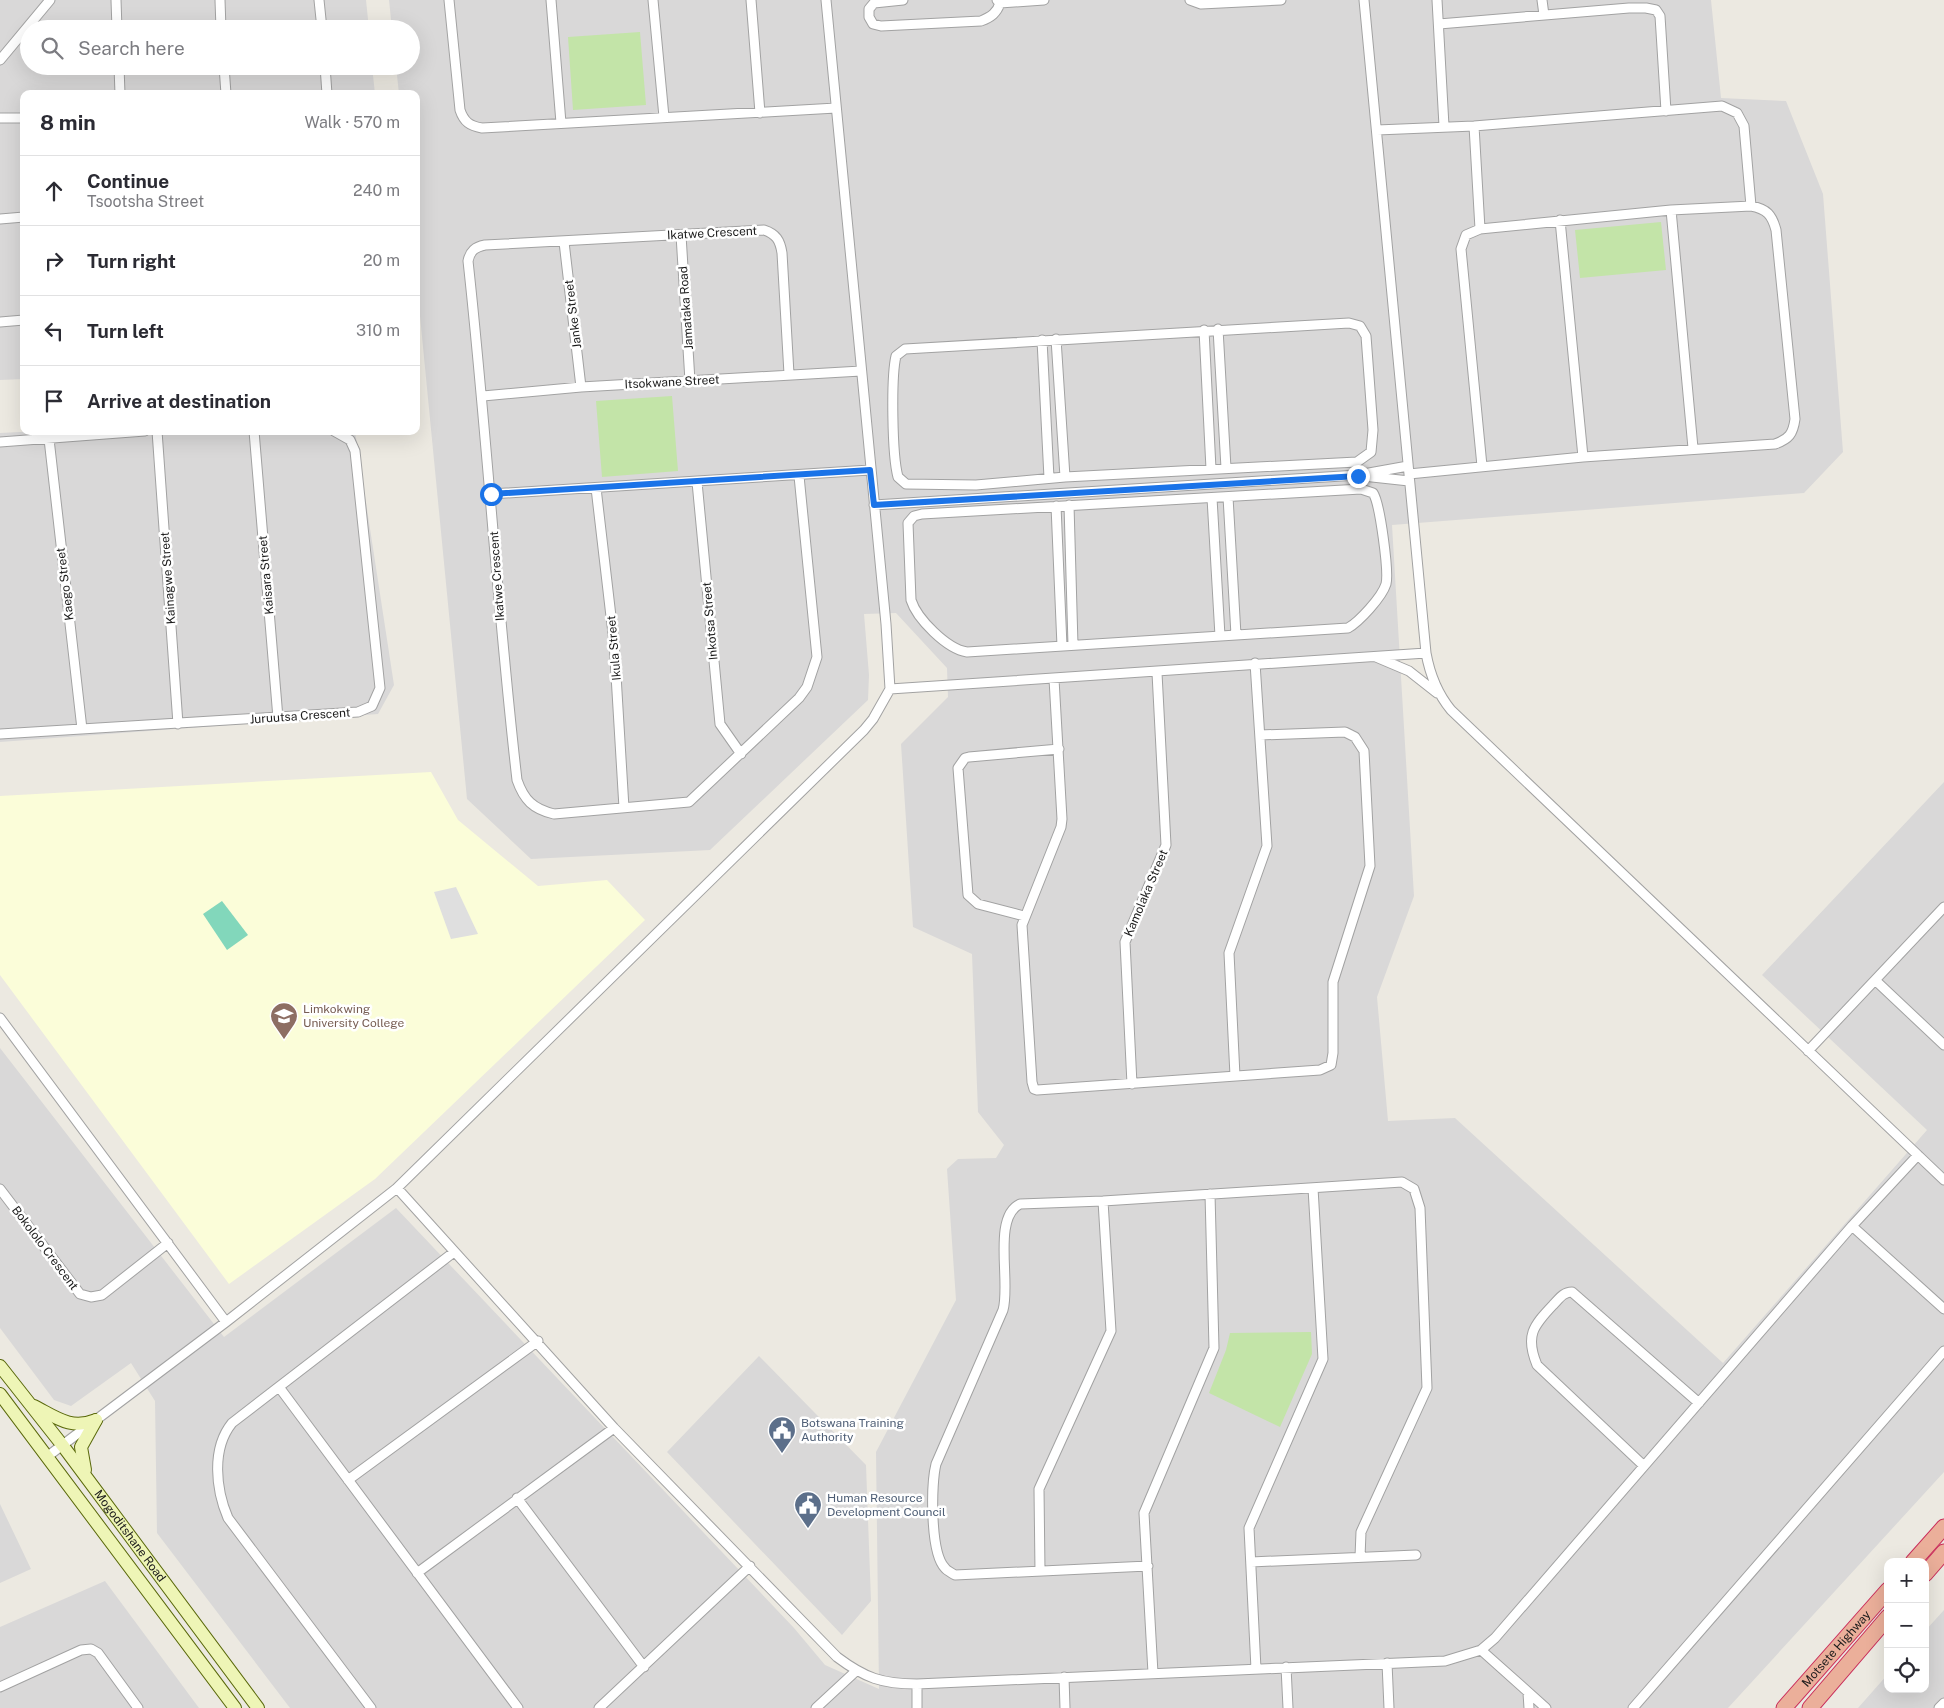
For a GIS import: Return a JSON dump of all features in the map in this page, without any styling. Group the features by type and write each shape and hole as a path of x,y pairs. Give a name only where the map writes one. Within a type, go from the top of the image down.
{"highway":[{"path":"1917,1558 1944,1527"},
{"path":"1929,1569 1944,1552"},
{"name":"Motsete Highway","path":"1784,1708 1884,1595"},
{"name":"Motsete Highway","path":"1810,1708 1884,1622"}],"main road":[{"name":"Mogoditshane Road","path":"0,1366 86,1476 258,1708"},
{"name":"Mogoditshane Road","path":"0,1394 235,1708"},
{"path":"30,1404 69,1423 84,1425 96,1420"},
{"path":"86,1476 81,1448 96,1420"}],"street":[{"path":"33,20 50,0"},
{"path":"116,0 117,20"},
{"path":"220,0 221,20"},
{"path":"320,0 321,20"},
{"path":"449,0 460,110 467,124 482,128 836,108"},
{"path":"551,0 561,123"},
{"path":"653,0 664,117"},
{"path":"752,0 760,113"},
{"path":"48,1456 226,1322 397,1188 864,730 878,712 890,689 826,0"},
{"path":"903,0 874,3 869,9 869,17 873,24 882,26 981,21 990,18 998,11 998,1 1044,0"},
{"path":"1190,0 1201,4 1281,0"},
{"path":"1364,0 1426,653 1429,671 1439,695"},
{"path":"1437,0 1444,126"},
{"path":"1542,0 1544,15"},
{"path":"1438,24 1645,4 1656,10 1660,16 1666,111"},
{"path":"0,60 20,36"},
{"path":"119,75 120,90"},
{"path":"225,75 226,90"},
{"path":"326,75 327,90"},
{"path":"1376,130 1474,126 1722,106 1737,112 1744,126 1751,206"},
{"path":"0,118 20,118"},
{"path":"1474,126 1480,229"},
{"path":"874,505 1409,474 1583,456 1775,444 1786,440 1794,430 1795,419 1776,230 1772,216 1763,208 1751,206 1671,210 1480,229 1466,236 1461,249 1482,466"},
{"path":"1671,210 1692,448"},
{"path":"0,218 20,217"},
{"path":"1560,220 1583,456"},
{"name":"Ikatwe Crescent","path":"789,374 782,252 777,237 764,230 485,245 473,250 469,255 468,262 483,396 502,650 516,780 529,804 541,811 554,814 689,802 798,698 807,687 817,657 799,476"},
{"name":"Jamataka Road","path":"681,235 690,381"},
{"name":"Janke Street","path":"564,242 581,387"},
{"path":"0,322 20,320"},
{"path":"1349,323 1360,326 1364,331 1373,430 1370,452 1358,462 1064,477 976,484 914,485 901,482 898,477 894,432 894,372 896,356 905,349 1204,330 1349,323"},
{"path":"1218,329 1226,468"},
{"path":"1204,330 1211,469"},
{"path":"1042,340 1049,478"},
{"path":"1056,340 1064,477"},
{"name":"Itsokwane Street","path":"483,396 581,387 861,370"},
{"path":"0,442 96,435"},
{"name":"Kainagwe Street","path":"157,435 178,724"},
{"name":"Kaisara Street","path":"254,435 278,718"},
{"name":"Juruutsa Crescent","path":"0,734 358,712 372,706 380,688 355,451 350,440 341,435"},
{"name":"Kaego Street","path":"48,439 82,729"},
{"path":"1300,464 1302,492"},
{"path":"491,494 799,476 870,470"},
{"path":"1138,473 1141,501"},
{"path":"1358,476 1409,474"},
{"name":"Inkotsa Street","path":"697,482 720,724 723,731 741,754"},
{"path":"976,484 977,510"},
{"name":"Ikula Street","path":"596,488 614,642 624,808"},
{"path":"1361,489 1373,493 1379,505 1386,578 1383,590 1358,622 1348,628 962,651 951,645 918,615 913,607 910,591 907,529 910,519 922,514 1228,497 1361,489"},
{"path":"1228,497 1236,635"},
{"path":"1212,498 1220,636"},
{"path":"1070,505 1073,645"},
{"path":"1056,506 1062,646"},
{"path":"890,689 1426,653"},
{"path":"1374,656 1409,671 1439,695 1451,710 1944,1180"},
{"path":"1235,1076 1229,953 1267,846 1255,663"},
{"name":"Kamolaka Street","path":"1132,1084 1125,942 1166,845 1157,672"},
{"path":"1054,679 1059,749 1061,828 1024,916 1021,934 1034,1089 1132,1084 1320,1070 1331,1065 1333,1053 1333,982 1370,866 1364,751 1361,743 1355,737 1345,732 1260,735"},
{"path":"1024,916 978,904 968,895 957,775 958,768 969,757 1059,749"},
{"path":"1808,1051 1944,907"},
{"path":"1875,980 1944,1045"},
{"path":"0,1018 226,1322"},
{"path":"397,1188 454,1252 538,1340 614,1428 837,1657 856,1671 875,1680 893,1684 917,1684 1445,1661 1481,1650 1495,1638 1852,1226 1918,1155"},
{"path":"1148,1566 955,1575 945,1568 936,1550 933,1476 936,1464 1005,1304 1005,1226 1010,1212 1020,1204 1104,1201 1402,1182 1414,1189 1420,1208 1427,1388 1361,1532 1360,1557"},
{"path":"1256,1669 1249,1535 1251,1521 1323,1359 1313,1188"},
{"name":"Bokololo Crescent","path":"0,1189 80,1294 85,1296 102,1295 168,1243"},
{"path":"1153,1673 1144,1513 1215,1344 1210,1194"},
{"path":"1040,1571 1039,1489 1111,1331 1104,1201"},
{"path":"1852,1226 1944,1309"},
{"path":"371,1708 228,1518 219,1492 220,1443 226,1430 232,1423 454,1252"},
{"path":"1644,1466 1537,1365 1532,1353 1531,1342 1536,1323 1562,1295 1572,1292 1699,1403"},
{"path":"348,1480 538,1340"},
{"path":"1633,1708 1944,1351"},
{"path":"279,1387 518,1708"},
{"path":"418,1573 614,1428"},
{"path":"518,1498 644,1667"},
{"path":"1251,1562 1416,1554"},
{"path":"599,1708 750,1566"},
{"path":"0,1687 81,1650 91,1649 98,1653 138,1708"},
{"path":"1481,1650 1546,1708"},
{"path":"1387,1663 1389,1708"},
{"path":"1286,1667 1288,1708"},
{"path":"816,1708 856,1671"},
{"path":"1064,1677 1065,1708"},
{"path":"917,1684 917,1708"},
{"path":"1528,1693 1529,1708"},
{"path":"1939,1708 1944,1703"}],"shaded area":[{"path":"0,0 366,0 368,20 20,20 20,75 373,75 375,90 20,90 20,379 0,380"},
{"path":"389,0 1711,0 1721,98 1786,101 1823,194 1843,452 1804,493 1392,525 1414,896 1377,997 1388,1121 1455,1118 1723,1363 1927,1130 1762,975 1944,782 1944,1472 1728,1708 290,1708 157,1533 155,1401 131,1363 71,1406 54,1400 0,1328 0,1048 224,1337 396,1208 794,1628 825,1665 879,1689 876,1452 956,1300 947,1169 958,1159 996,1158 1004,1145 978,1112 972,954 913,927 901,744 948,697 947,668 896,613 864,614 869,675 868,700 710,850 531,859 467,799 420,316 420,90 399,90 397,75 420,75 420,20 391,20"},
{"path":"20,432 20,435 356,435 394,685 378,714 0,742 0,433"},
{"name":"Limkokwing University College","path":"431,772 458,820 538,886 607,880 645,920 375,1179 229,1284 0,975 0,796"},
{"path":"456,887 478,934 451,939 434,892"},
{"path":"759,1356 866,1465 871,1601 842,1635 667,1452"},
{"path":"0,1504 31,1569 0,1583"},
{"path":"105,1581 199,1708 0,1708 0,1627"},
{"path":"1944,1610 1944,1708 1858,1708 1884,1679 1884,1693 1929,1693 1929,1627"}],"green space":[{"path":"640,32 646,105 573,110 568,37"},
{"path":"1661,222 1666,270 1580,278 1575,230"},
{"path":"672,396 678,471 602,477 596,401"},
{"path":"222,901 248,935 227,950 203,914"},
{"path":"1311,1332 1312,1354 1280,1427 1209,1393 1226,1350 1230,1333"}],"place":[{"name":"Limkokwing University College","path":"284,1040"},
{"name":"Botswana Training Authority","path":"782,1454"},
{"name":"Human Resource Development Council","path":"808,1529"}],"route":[{"path":"491,494 799,476 870,470 874,505 1358,476"}]}
